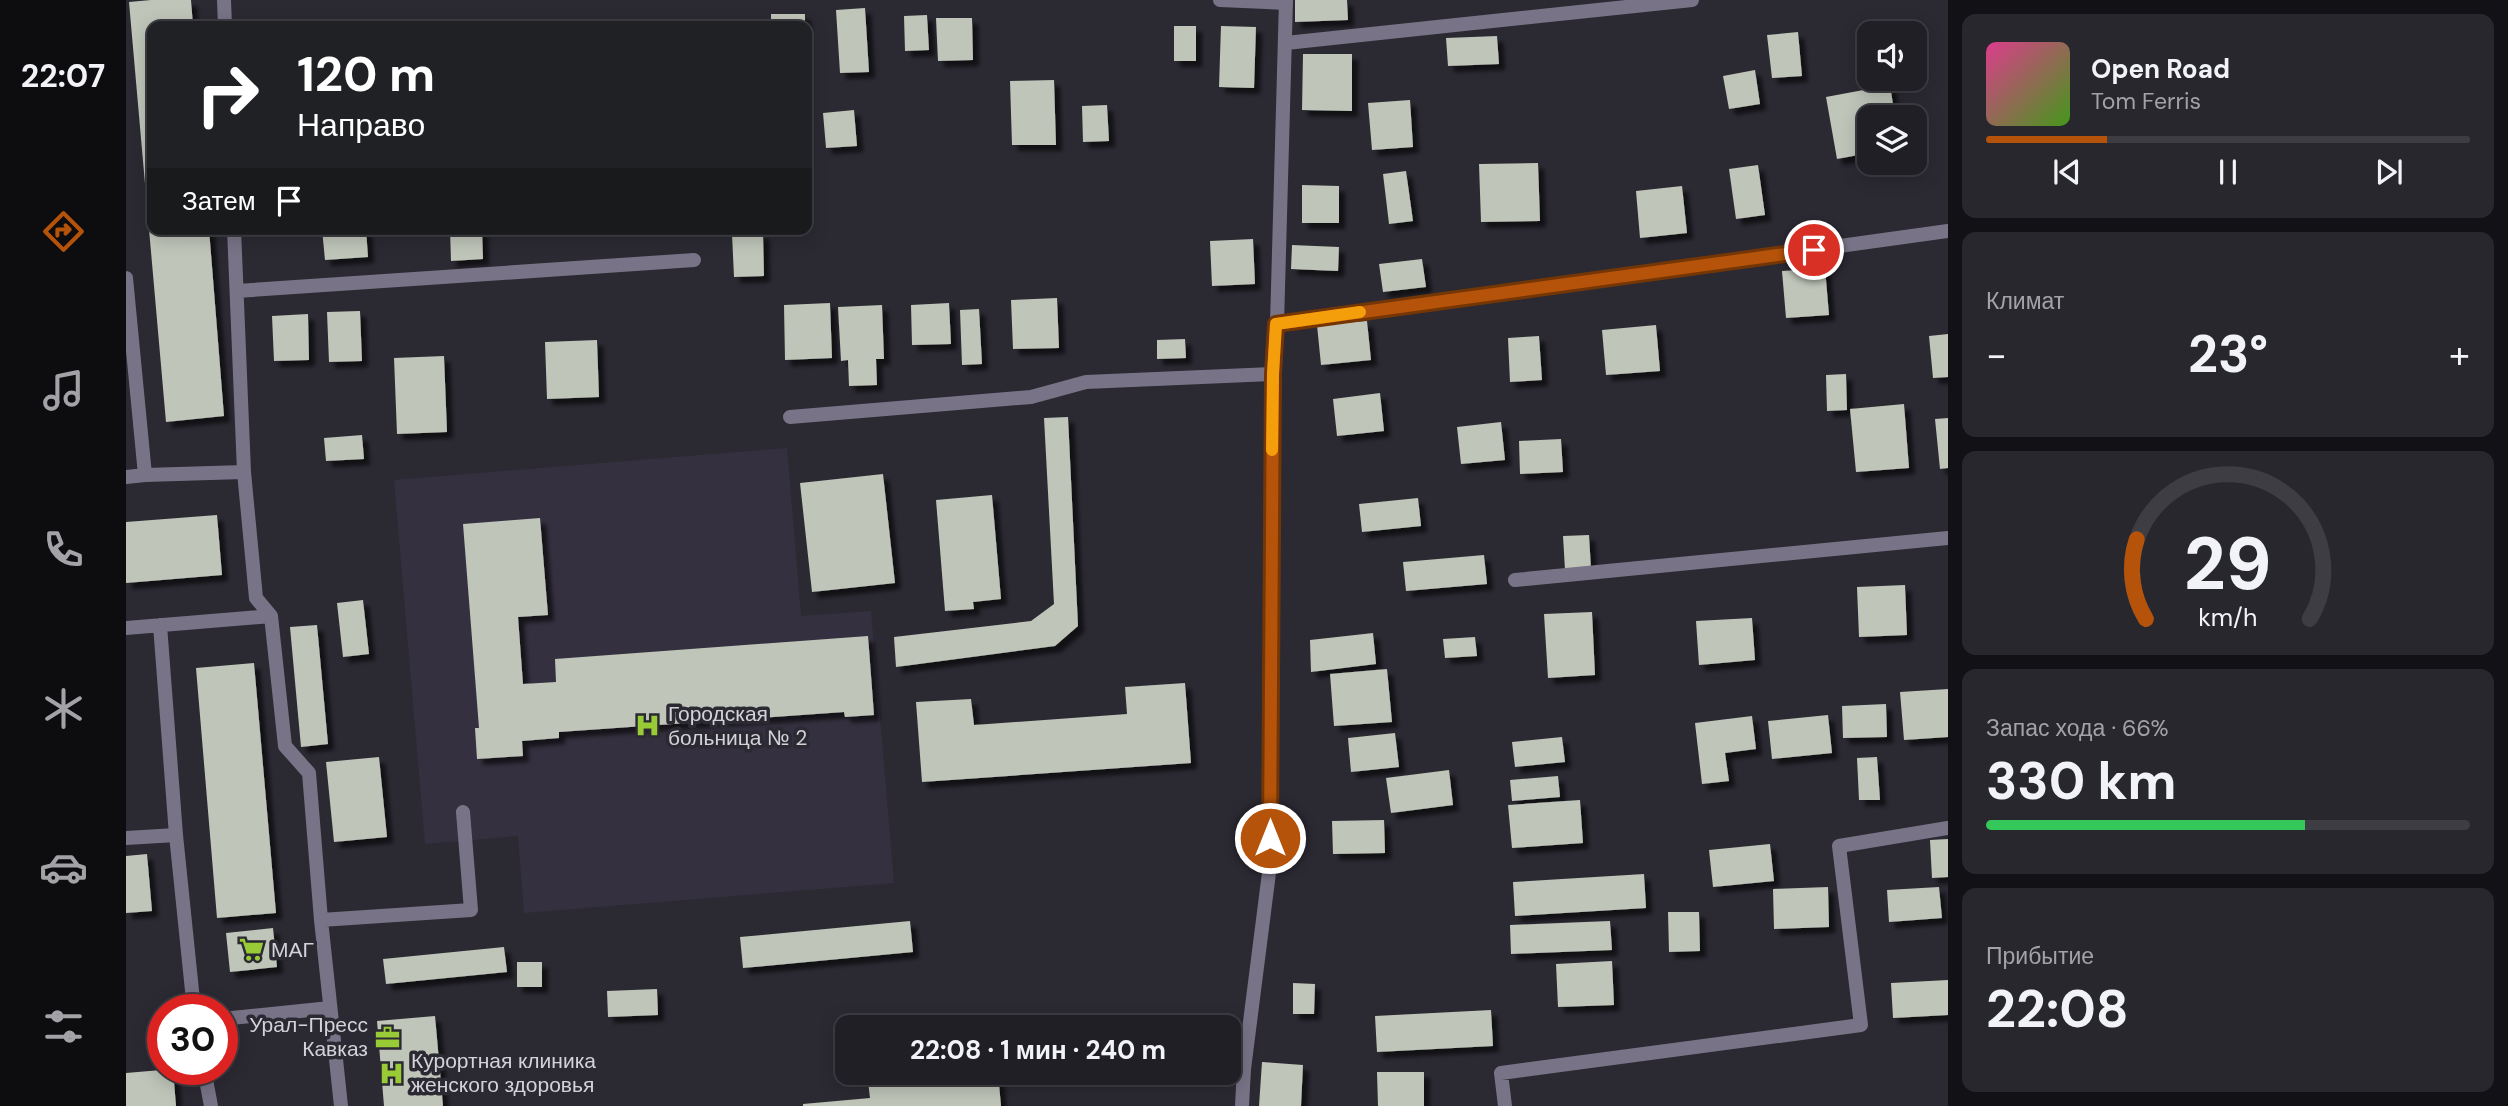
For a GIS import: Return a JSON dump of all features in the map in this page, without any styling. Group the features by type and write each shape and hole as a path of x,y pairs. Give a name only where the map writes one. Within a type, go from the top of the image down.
{"street":[{"path":"224,0 225,21"},
{"path":"1220,0 1286,2 1273,374 1270,865 1244,1069 1242,1106"},
{"path":"1286,43 1692,0"},
{"path":"1276,324 1948,231"},
{"path":"234,235 244,472 257,598 271,616 285,746 309,773 321,920 341,1106"},
{"path":"237,291 694,260"},
{"path":"126,278 145,475"},
{"path":"790,417 1031,397 1086,382 1273,374"},
{"path":"126,477 244,472"},
{"path":"1515,580 1948,538"},
{"path":"126,628 271,616"},
{"path":"160,625 176,835 192,994"},
{"path":"321,920 471,910 463,812"},
{"path":"1505,1106 1501,1073 1861,1025 1839,846 1948,828"},
{"path":"126,838 176,835"},
{"path":"238,1017 330,1008"},
{"path":"207,1085 211,1106"}],"shaded area":[{"name":"Городская больница № 2","path":"787,448 801,616 871,611 894,883 524,913 518,836 425,844 394,480"}],"building":[{"path":"191,0 193,21 147,21 147,206 129,2"},
{"path":"1295,0 1347,0 1348,20 1295,22"},
{"path":"865,8 869,72 840,73 836,10"},
{"path":"771,14 805,14 805,21 771,21"},
{"path":"927,15 929,50 905,51 904,16"},
{"path":"936,18 972,18 973,60 938,61"},
{"path":"1174,26 1196,26 1196,61 1174,61"},
{"path":"1221,26 1256,27 1254,88 1219,87"},
{"path":"1798,32 1802,76 1772,78 1767,35"},
{"path":"1497,36 1499,64 1448,66 1446,38"},
{"path":"1303,54 1352,54 1352,111 1302,110"},
{"path":"1755,70 1760,104 1729,109 1723,76"},
{"path":"1054,80 1056,145 1012,145 1010,81"},
{"path":"1858,91 1891,91 1893,105 1857,105 1857,155 1837,159 1826,97"},
{"path":"1410,100 1413,147 1372,150 1368,103"},
{"path":"1107,105 1109,141 1083,142 1082,106"},
{"path":"854,110 857,146 826,148 823,113"},
{"path":"1538,163 1540,221 1481,222 1479,164"},
{"path":"1758,165 1765,215 1736,219 1729,169"},
{"path":"1406,171 1413,221 1389,224 1383,174"},
{"path":"1302,185 1339,186 1339,223 1302,223"},
{"path":"1682,186 1687,233 1640,238 1636,191"},
{"path":"150,235 209,235 224,416 166,422"},
{"path":"323,235 366,235 368,257 325,260"},
{"path":"450,235 482,235 483,259 451,261"},
{"path":"732,235 763,235 764,276 734,277"},
{"path":"1253,239 1255,284 1212,286 1210,241"},
{"path":"1292,245 1339,247 1338,271 1291,269"},
{"path":"1422,259 1426,287 1383,292 1379,264"},
{"path":"1825,268 1829,315 1786,318 1782,271"},
{"path":"1057,298 1059,348 1013,349 1011,300"},
{"path":"830,303 832,358 785,360 784,305"},
{"path":"949,303 951,344 912,345 911,305"},
{"path":"882,305 884,359 876,359 877,385 849,386 848,360 841,361 838,307"},
{"path":"979,309 982,364 962,365 960,310"},
{"path":"360,311 362,361 329,362 327,312"},
{"path":"308,314 309,360 274,361 272,316"},
{"path":"1367,321 1371,360 1321,365 1317,325"},
{"path":"1656,325 1660,371 1606,375 1602,330"},
{"path":"1948,334 1948,377 1933,378 1929,336"},
{"path":"1539,336 1542,380 1510,382 1508,338"},
{"path":"1185,339 1186,358 1157,359 1157,340"},
{"path":"597,340 599,397 547,399 545,342"},
{"path":"444,356 447,432 397,434 394,358"},
{"path":"1846,374 1847,410 1827,411 1826,375"},
{"path":"1380,393 1384,431 1337,436 1333,399"},
{"path":"1904,404 1909,468 1856,472 1850,409"},
{"path":"1068,417 1078,626 1055,646 896,667 894,637 1031,621 1054,604 1044,418"},
{"path":"1948,418 1948,468 1940,469 1935,419"},
{"path":"1501,422 1505,460 1461,464 1457,427"},
{"path":"362,435 364,459 326,461 324,438"},
{"path":"1561,439 1563,472 1520,474 1519,441"},
{"path":"883,474 895,583 812,592 800,483"},
{"path":"992,495 1001,599 973,602 974,609 945,611 936,500"},
{"path":"1418,498 1421,526 1362,532 1359,504"},
{"path":"217,515 222,575 126,583 126,522"},
{"path":"540,518 548,615 518,617 523,684 556,682 555,659 868,636 874,715 845,717 844,712 559,732 559,738 522,741 523,756 477,759 475,728 479,728 463,524"},
{"path":"1589,535 1591,569 1565,570 1563,536"},
{"path":"1484,555 1487,584 1406,591 1403,562"},
{"path":"1905,585 1907,635 1859,637 1857,587"},
{"path":"363,600 369,654 343,657 337,603"},
{"path":"1592,612 1595,675 1548,678 1544,614"},
{"path":"1752,618 1755,660 1699,665 1696,621"},
{"path":"317,625 328,744 301,747 290,627"},
{"path":"1373,633 1376,664 1311,672 1310,640"},
{"path":"1475,637 1477,656 1445,658 1443,639"},
{"path":"254,663 276,913 217,918 196,668"},
{"path":"1387,669 1392,722 1334,726 1330,674"},
{"path":"1185,683 1191,763 922,782 916,702 971,699 974,725 1127,714 1125,687"},
{"path":"1948,689 1948,737 1904,740 1900,692"},
{"path":"1886,704 1887,737 1843,738 1842,706"},
{"path":"1828,715 1832,753 1772,759 1768,721"},
{"path":"1752,716 1756,749 1725,753 1729,781 1702,784 1695,723"},
{"path":"1395,733 1399,767 1351,772 1348,738"},
{"path":"1562,737 1565,762 1515,767 1512,742"},
{"path":"379,757 387,837 334,842 326,762"},
{"path":"1877,757 1880,800 1859,800 1857,758"},
{"path":"1449,770 1453,805 1391,813 1386,778"},
{"path":"1558,776 1560,797 1512,801 1510,780"},
{"path":"1580,800 1583,843 1512,848 1508,805"},
{"path":"1384,820 1385,853 1333,854 1332,821"},
{"path":"1948,839 1948,877 1932,878 1930,840"},
{"path":"1770,844 1774,881 1713,887 1709,850"},
{"path":"147,854 152,911 126,913 126,856"},
{"path":"1644,874 1646,908 1515,916 1513,882"},
{"path":"1828,887 1829,927 1774,929 1773,889"},
{"path":"1939,887 1942,918 1889,922 1887,890"},
{"path":"1668,912 1699,912 1700,951 1669,952"},
{"path":"910,921 913,952 743,968 740,937"},
{"path":"1610,921 1612,950 1511,954 1510,925"},
{"name":"МАГ","path":"273,928 277,967 230,972 226,933"},
{"path":"504,947 507,972 386,984 383,959"},
{"path":"1612,961 1614,1005 1558,1007 1556,964"},
{"path":"517,962 542,962 542,987 517,987"},
{"path":"1948,980 1948,1015 1893,1018 1891,983"},
{"path":"1293,983 1315,984 1314,1014 1293,1014"},
{"path":"657,989 658,1015 608,1017 607,991"},
{"path":"1491,1010 1493,1046 1377,1052 1375,1016"},
{"path":"435,1016 443,1106 384,1106 377,1021"},
{"path":"1262,1062 1303,1065 1301,1106 1259,1106"},
{"path":"147,1071 147,1085 174,1085 176,1106 126,1106 126,1073"},
{"path":"1377,1072 1424,1072 1424,1106 1378,1106"},
{"path":"868,1085 999,1085 1001,1106 803,1106 870,1098"}],"slow traffic":[{"path":"1272,450 1276,324 1360,312"}],"place":[{"name":"Городская больница № 2","path":"648,726"},
{"name":"МАГ","path":"251,950"},
{"name":"Урал-Пресс Кавказ","path":"388,1037"},
{"name":"Курортная клиника женского здоровья","path":"391,1073"}],"route":[{"path":"1270,838 1273,374 1276,324 1814,250"}]}
